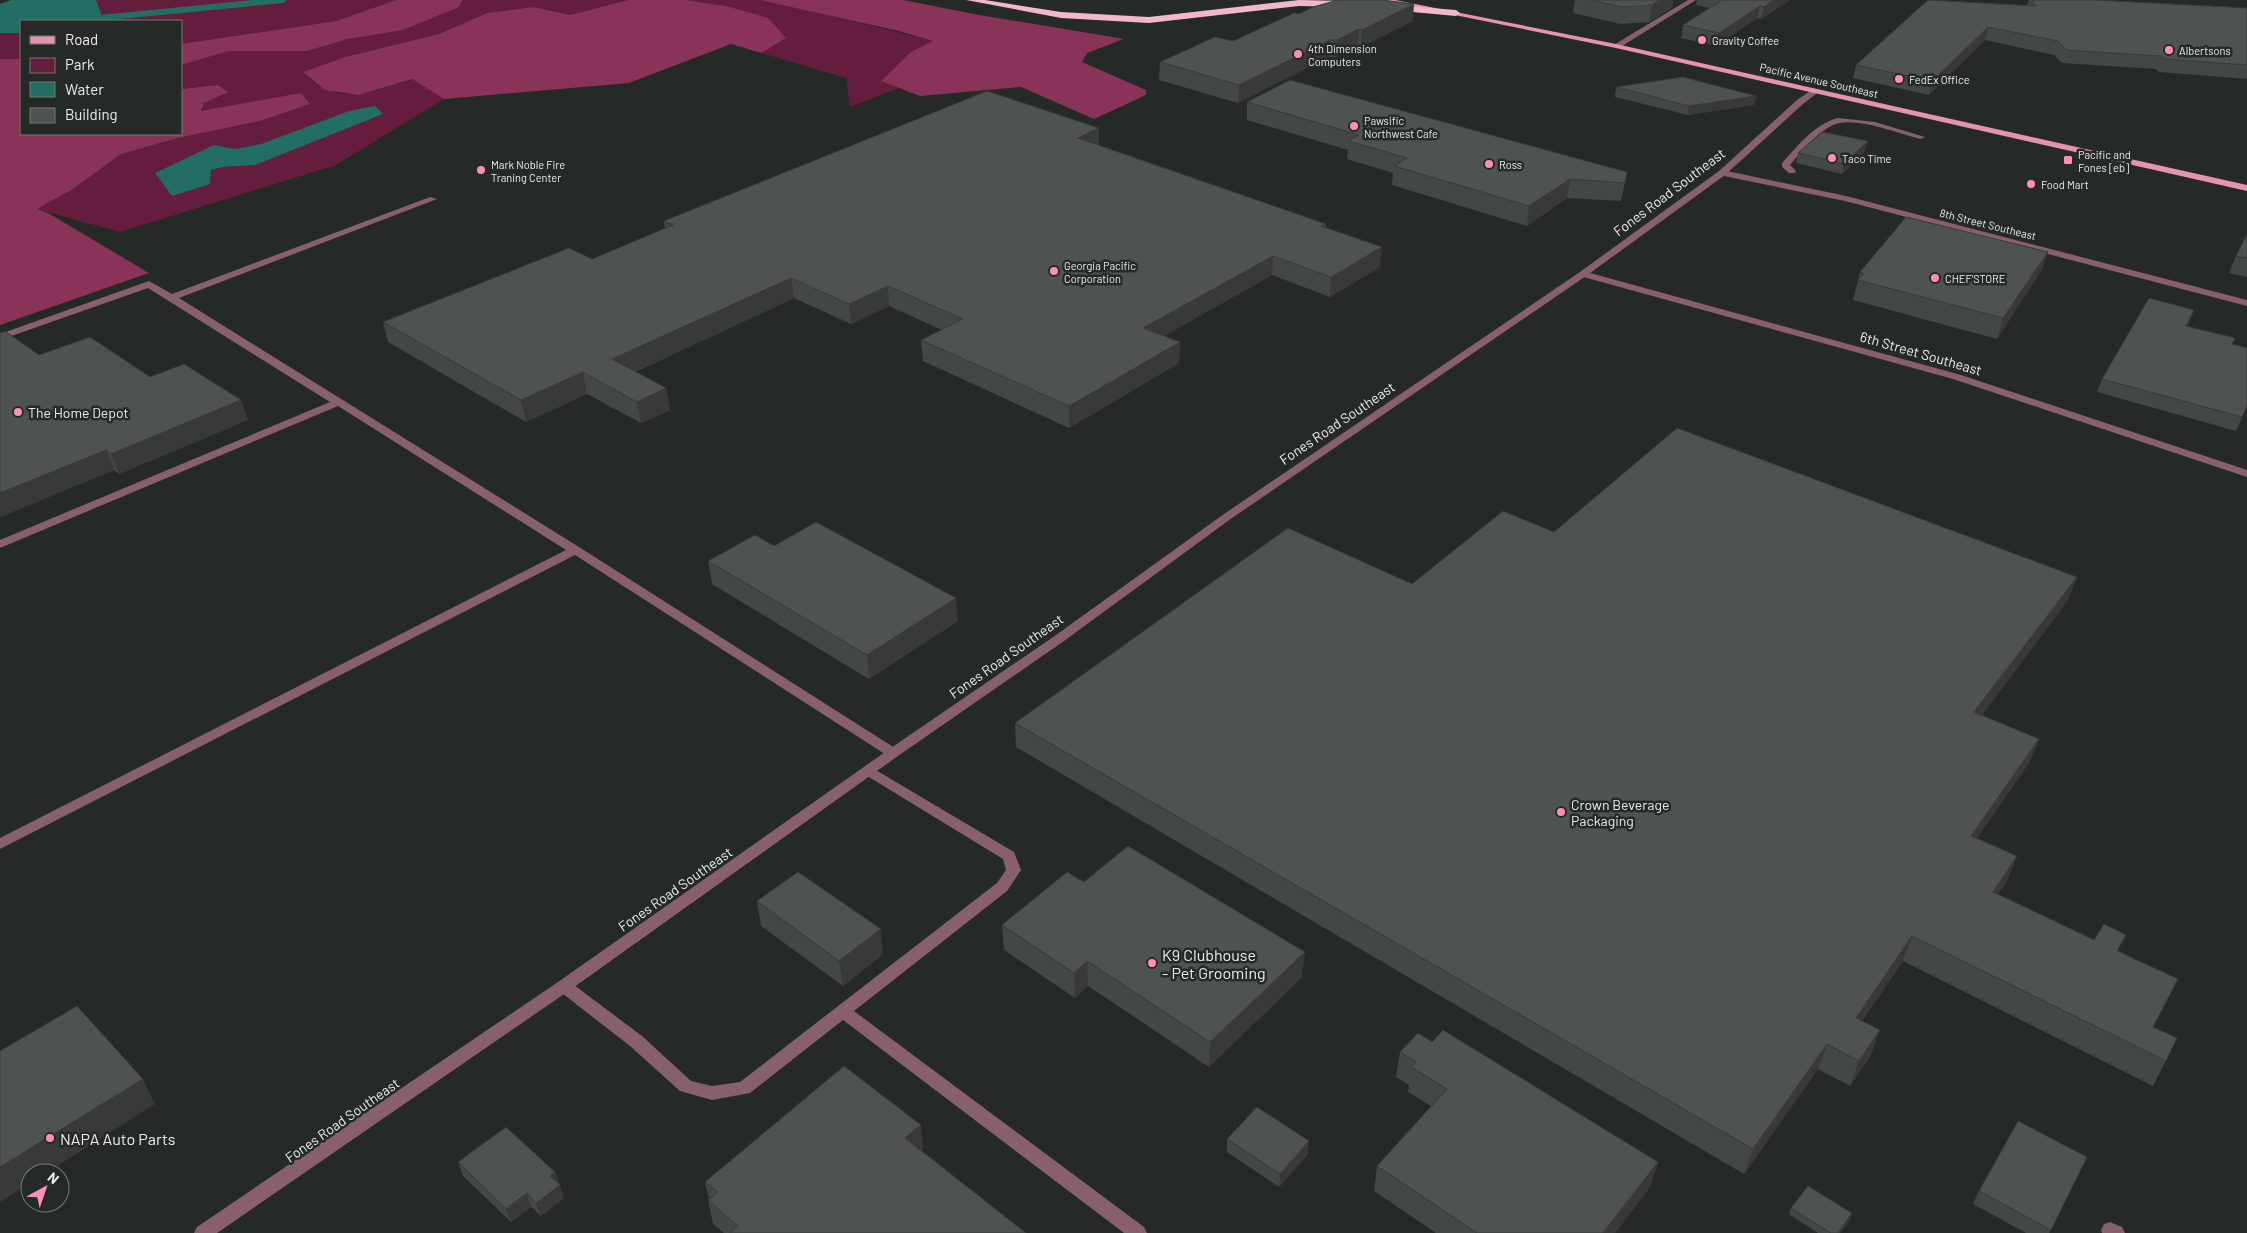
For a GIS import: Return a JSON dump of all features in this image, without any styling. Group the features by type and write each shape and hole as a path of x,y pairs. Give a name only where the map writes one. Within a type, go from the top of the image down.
{"highway":[{"path":"970,0 1062,15 1112,19 1178,18 1299,3 1357,4"},
{"path":"1246,10 1285,0"},
{"path":"1404,0 1414,5"},
{"path":"1377,6 1456,13"}],"main road":[{"name":"Pacific Avenue Southeast","path":"1384,0 1616,46 2247,188"}],"street":[{"path":"1616,46 1693,0"},
{"name":"Fones Road Southeast","path":"203,1233 564,986 892,753 1060,638 1228,516 1583,274 1722,173 1800,102 1816,91"},
{"path":"1792,171 1785,165 1831,122 1845,120 1922,136"},
{"name":"8th Street Southeast","path":"1722,173 1852,201 2247,303"},
{"path":"171,298 434,199"},
{"name":"6th Street Southeast","path":"1583,274 1957,377 2247,474"},
{"path":"0,337 149,284 575,550 892,753"},
{"path":"0,544 339,402"},
{"path":"0,844 575,550"},
{"path":"564,986 636,1041 686,1086 712,1094 744,1088 1002,887 1014,870 1009,856 868,771"},
{"path":"843,1011 1138,1233"}],"green space":[{"path":"96,0 396,0 336,21 182,44 182,20 104,20"},
{"path":"463,0 628,0 570,15 533,7 487,13 439,34 345,57 303,72 316,83 329,90 356,94 412,79 444,99 336,165 120,232 36,209 73,189 121,154 178,138 260,121 309,104 201,111 204,103 228,92 218,85 182,89 182,65 229,51 307,51 459,7","holes":["349,111 255,165 223,167 211,170 214,145 235,149 261,144"]},
{"path":"685,0 760,0 934,41 911,52 881,81 899,88 850,107 846,78 761,53 786,38 726,6"},
{"path":"0,33 20,33 20,59 0,59"}],"shaded area":[{"path":"396,0 463,0 459,7 403,30 348,39 307,51 229,51 182,65 182,44 336,21"},
{"path":"628,0 685,0 726,6 768,18 786,38 761,53 731,44 629,83 444,99 412,79 359,95 325,90 303,72 345,57 439,34 487,13 533,7 570,15"},
{"path":"760,0 903,0 979,15 1124,39 1087,53 1082,62 1146,90 1146,95 1094,119 1021,87 920,96 881,81 911,52 933,41 899,31"},
{"path":"0,59 20,59 20,135 182,135 182,89 218,85 228,92 204,103 201,111 301,93 310,104 260,121 178,138 121,154 73,189 37,209 48,213 149,273 0,325"}],"water":[{"path":"11,0 96,0 104,20 20,20 20,33 0,33 0,4"},
{"path":"375,106 383,114 255,165 223,167 211,170 210,184 172,196 155,173 214,145 235,149 261,144 349,111"}],"building":[{"path":"1338,0 1382,0 1414,4 1362,30 1359,29 1337,40 1330,40 1239,85 1160,62 1215,37 1233,41 1294,13 1299,14 1313,7"},
{"path":"1590,0 1660,0 1652,5 1622,7"},
{"path":"1722,0 1774,0 1764,7 1760,6 1719,33 1683,25"},
{"path":"1928,0 2036,6 2032,0 2095,0 2247,8 2247,65 2164,59 2160,56 2066,50 2058,41 1988,27 1932,81 1856,65"},
{"path":"1683,77 1756,96 1689,106 1616,87"},
{"path":"1290,80 1627,172 1625,183 1570,179 1529,206 1394,166 1407,158 1348,141 1359,135 1247,102"},
{"name":"Georgia Pacific Corporation","path":"987,91 1099,128 1078,138 1326,224 1321,226 1382,247 1331,277 1273,256 1143,328 1180,342 1069,406 921,340 963,319 888,286 849,304 791,278 612,359 666,388 637,402 583,372 521,400 383,322 569,248 592,259 673,225 664,221"},
{"path":"1822,132 1868,141 1844,164 1798,153"},
{"path":"1906,217 2048,252 2003,318 1858,280 1864,274 1860,272"},
{"path":"2247,234 2247,258 2236,256"},
{"path":"2149,298 2194,310 2186,326 2235,338 2232,344 2247,348 2247,406 2242,417 2102,379"},
{"path":"5,331 39,355 90,337 150,377 184,364 241,400 111,454 106,450 0,493 0,333"},
{"name":"Crown Beverage Packaging","path":"1677,428 2077,577 1974,712 2039,739 1971,836 2017,856 1993,892 2094,940 2104,924 2126,935 2117,951 2178,979 2153,1027 2177,1038 2166,1061 1912,936 1856,1018 1880,1030 1859,1061 1827,1044 1753,1149 1015,723 1288,528 1412,584 1503,511 1554,532"},
{"path":"816,522 956,598 867,655 708,561 755,535 774,546"},
{"name":"K9 Clubhouse - Pet Grooming","path":"1128,846 1305,952 1210,1042 1087,961 1074,973 1002,925 1067,872 1084,882"},
{"path":"798,872 881,929 839,961 757,901"},
{"name":"NAPA Auto Parts","path":"77,1006 143,1079 0,1167 0,1051"},
{"path":"1443,1030 1658,1162 1603,1233 1477,1233 1377,1166 1447,1089 1411,1067 1416,1062 1400,1052 1418,1033 1432,1042"},
{"path":"844,1066 921,1125 905,1138 1026,1233 730,1233 738,1226 708,1200 718,1192 705,1182"},
{"path":"1257,1107 1309,1141 1280,1174 1227,1139"},
{"path":"2018,1121 2087,1157 2051,1230 1979,1191"},
{"path":"506,1127 555,1172 550,1176 560,1185 536,1203 527,1193 506,1209 458,1162"},
{"path":"1808,1186 1852,1213 1838,1233 1831,1233 1791,1208"}],"waterway":[{"path":"90,19 283,0"}],"place":[{"name":"Gravity Coffee","path":"1702,40"},
{"name":"Albertsons","path":"2169,50"},
{"name":"4th Dimension Computers","path":"1298,54"},
{"name":"FedEx Office","path":"1899,79"},
{"name":"Pawsific Northwest Cafe","path":"1354,126"},
{"name":"Taco Time","path":"1832,158"},
{"name":"Pacific and Fones [eb]","path":"2068,160"},
{"name":"Ross","path":"1489,164"},
{"name":"Mark Noble Fire Traning Center","path":"481,170"},
{"name":"Food Mart","path":"2031,184"},
{"name":"Georgia Pacific Corporation","path":"1054,271"},
{"name":"CHEF'STORE","path":"1935,278"},
{"name":"The Home Depot","path":"18,412"},
{"name":"Crown Beverage Packaging","path":"1561,812"},
{"name":"K9 Clubhouse - Pet Grooming","path":"1152,963"},
{"name":"NAPA Auto Parts","path":"50,1138"}]}
